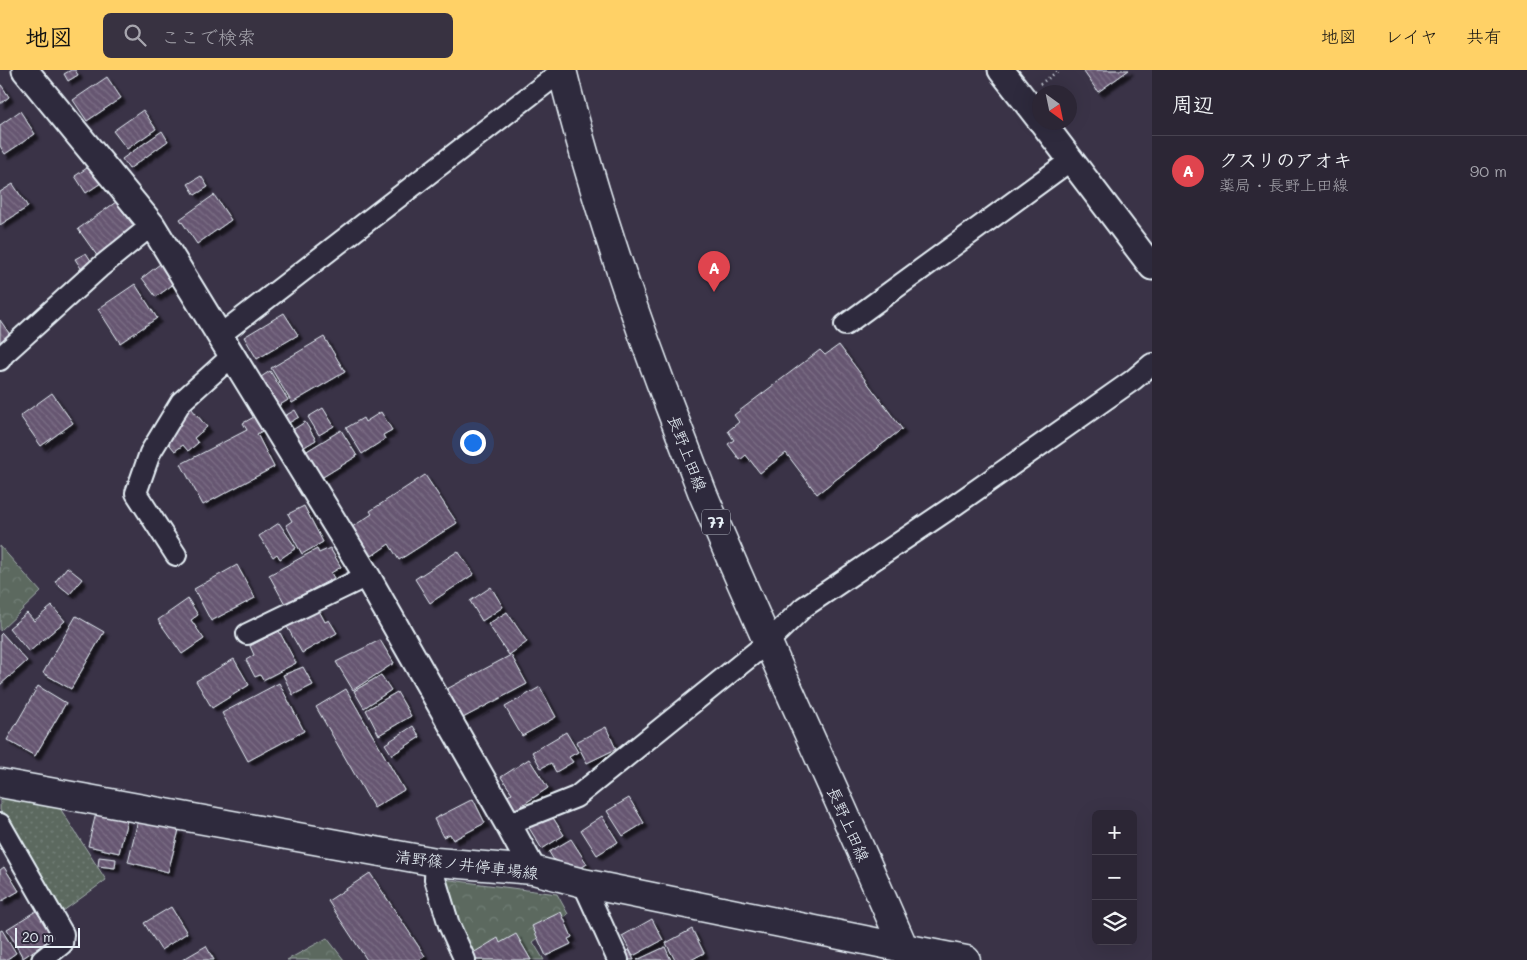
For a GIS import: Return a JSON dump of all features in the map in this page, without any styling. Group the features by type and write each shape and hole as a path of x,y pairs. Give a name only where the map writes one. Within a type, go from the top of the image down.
{"main road":[{"name":"長野上田線","path":"562,70 578,135 626,286 703,492 906,954"},
{"name":"清野篠ノ井停車場線","path":"0,783 436,862 533,870 583,884 906,954 966,960"}],"street":[{"path":"25,70 152,225 367,576 533,870"},
{"path":"176,556 136,493 150,453 180,402 226,346 562,70"},
{"path":"1001,70 1032,110"},
{"path":"1048,130 1152,267"},
{"path":"845,325 1071,160"},
{"path":"0,360 4,354 98,268 152,225"},
{"path":"508,824 576,797 768,642 804,607 955,505 1133,380 1152,364"},
{"path":"247,634 367,576"},
{"path":"0,824 63,934 62,944 42,960"},
{"path":"436,862 435,879 449,925 465,960"},
{"path":"583,884 618,960"}],"green space":[{"path":"0,546 41,592 0,631"},
{"path":"0,793 56,802 106,880 59,914 0,810"},
{"path":"443,879 557,894 568,914 533,942 544,960 472,960"},
{"path":"327,938 344,960 287,960"}],"building":[{"path":"75,70 78,75 68,81 64,74"},
{"path":"1086,70 1129,70 1098,92 1084,72"},
{"path":"107,77 121,98 87,121 73,100"},
{"path":"0,83 9,97 0,104"},
{"path":"143,110 156,129 127,149 113,131"},
{"path":"20,111 35,134 5,154 0,146 0,125"},
{"path":"162,131 168,141 129,169 122,159"},
{"path":"90,166 101,183 86,193 75,176"},
{"path":"201,176 208,187 195,195 188,184"},
{"path":"13,184 28,207 0,225 0,192"},
{"path":"214,195 231,220 197,244 180,219"},
{"path":"116,202 136,229 98,257 78,229"},
{"path":"86,253 95,267 84,273 75,259"},
{"path":"160,264 175,283 156,297 142,278"},
{"path":"135,284 157,318 120,343 98,309"},
{"path":"284,313 298,335 257,359 244,337"},
{"path":"0,320 13,339 0,348"},
{"path":"324,337 345,372 292,403 271,368"},
{"path":"839,345 902,429 817,494 786,453 760,473 746,455 740,460 728,444 734,440 728,431 739,422 734,415 820,350 825,355"},
{"path":"270,371 288,400 275,408 258,379"},
{"path":"52,393 73,423 41,446 20,416"},
{"path":"191,408 207,427 194,438 198,443 188,451 183,445 175,451 161,434"},
{"path":"323,408 334,426 319,435 308,417"},
{"path":"295,410 299,417 287,424 283,417"},
{"path":"381,412 392,430 383,435 385,439 362,454 346,428 363,418 365,422"},
{"path":"254,417 262,431 257,434 274,467 203,505 181,464 247,430 243,423"},
{"path":"305,422 316,440 301,449 291,431"},
{"path":"341,430 357,456 318,480 302,454"},
{"path":"425,475 457,523 399,560 389,544 369,558 349,529 372,514 370,511"},
{"path":"304,506 323,542 302,554 286,525 292,521 288,514"},
{"path":"279,523 296,548 280,559 277,554 273,557 259,536"},
{"path":"330,548 341,567 331,573 334,578 285,604 269,575 317,549 319,553"},
{"path":"458,551 474,574 430,603 415,579"},
{"path":"237,565 255,598 211,621 194,589"},
{"path":"67,567 82,579 70,594 55,582"},
{"path":"491,587 503,607 482,621 470,601"},
{"path":"188,599 198,615 191,620 204,639 182,654 158,620"},
{"path":"52,606 65,621 29,652 9,628 27,613 34,621"},
{"path":"317,607 325,622 329,620 337,633 302,653 286,625"},
{"path":"507,612 527,642 509,655 488,624"},
{"path":"76,616 104,632 71,689 43,673"},
{"path":"279,631 296,663 263,680 260,675 255,677 246,660 254,655 250,646"},
{"path":"2,633 27,661 0,685 0,635"},
{"path":"380,640 394,663 353,690 336,662"},
{"path":"511,655 527,684 461,719 445,690"},
{"path":"234,659 249,685 212,708 196,681"},
{"path":"303,667 313,685 293,695 283,675"},
{"path":"381,675 391,690 364,708 354,691"},
{"path":"279,683 304,731 248,761 222,713"},
{"path":"38,686 66,703 35,756 7,740"},
{"path":"540,687 556,717 522,736 505,707"},
{"path":"346,689 404,790 374,808 316,707"},
{"path":"397,692 411,716 379,735 366,710"},
{"path":"413,726 420,737 392,755 385,744"},
{"path":"606,727 616,749 587,763 576,742"},
{"path":"566,732 578,752 569,757 573,762 556,772 551,763 541,768 532,752"},
{"path":"529,759 548,788 512,812 504,799 512,793 501,777"},
{"path":"629,798 644,823 623,836 607,811"},
{"path":"473,799 485,823 453,840 450,834 443,837 434,819"},
{"path":"548,810 564,835 542,849 526,823"},
{"path":"96,813 127,820 119,853 88,846"},
{"path":"602,816 618,842 597,855 581,830"},
{"path":"138,820 179,830 168,872 128,862"},
{"path":"571,839 587,864 565,878 549,852"},
{"path":"99,857 116,859 115,868 98,866"},
{"path":"4,867 19,891 0,902 0,870"},
{"path":"370,873 425,956 419,960 367,960 328,901"},
{"path":"171,907 187,933 161,950 144,923"},
{"path":"36,911 54,937 23,958 7,929"},
{"path":"561,912 572,937 568,939 571,944 546,956 532,926"},
{"path":"652,919 663,940 633,956 622,936"},
{"path":"692,929 704,953 691,960 675,960 666,943"},
{"path":"2,930 16,953 6,960 0,960 0,931"},
{"path":"516,934 531,960 477,960 473,953 498,938 500,943"},
{"path":"206,946 214,960 182,960"},
{"path":"665,947 671,960 637,960"},
{"path":"629,950 634,960 617,960 615,956"}],"place":[{"name":"クスリのアオキ","path":"714,292"}]}
